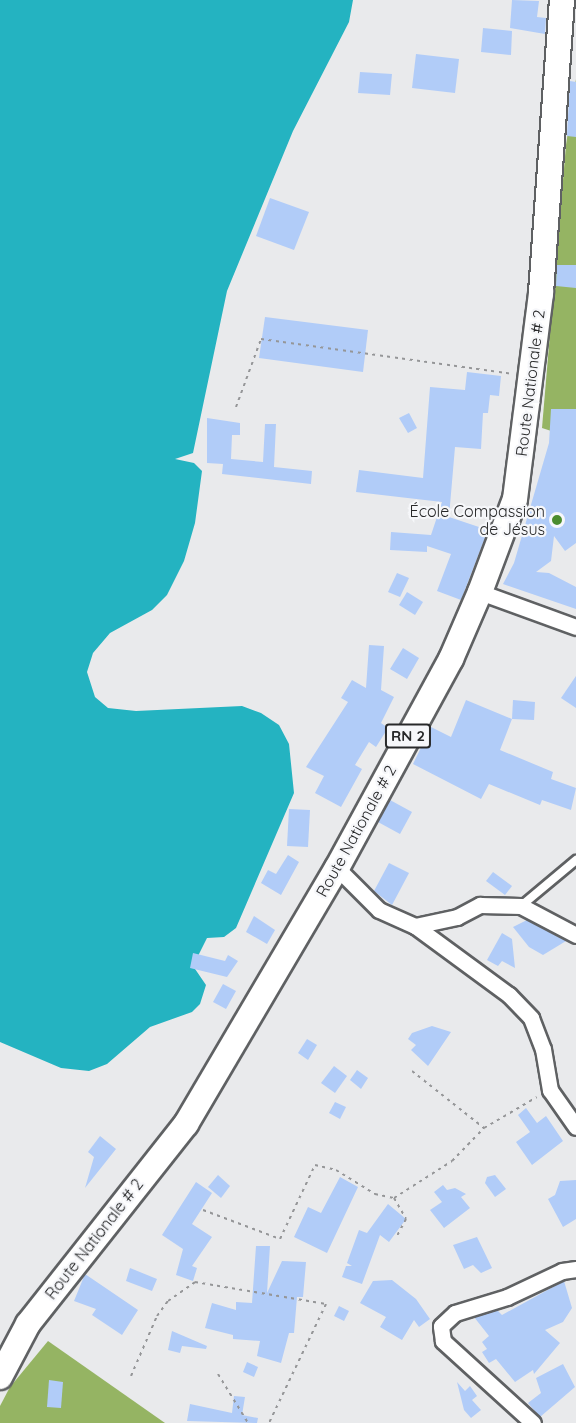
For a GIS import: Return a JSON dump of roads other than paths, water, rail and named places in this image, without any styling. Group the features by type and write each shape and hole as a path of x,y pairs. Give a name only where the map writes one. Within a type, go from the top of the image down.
{"main road":[{"name":"Route Nationale # 2","path":"0,1377 28,1324 186,1124 337,868 451,658 480,592 515,499 541,293 562,0"}],"street":[{"path":"480,592 576,627"},
{"path":"337,868 379,910 415,926 509,995 531,1018 550,1090 576,1127"},
{"path":"415,926 457,917 480,905 521,906 576,935"},
{"path":"533,1423 443,1341 441,1326 455,1313 507,1297 562,1270 576,1269"}],"lane":[{"path":"521,906 576,860"}],"water":[{"path":"0,0 353,0 349,22 293,131 227,291 193,453 175,459 194,463 202,471 195,523 184,561 167,595 152,610 110,633 93,653 87,672 95,697 108,708 136,711 242,706 261,713 279,725 289,744 294,793 236,928 224,937 207,938 193,966 206,985 200,1004 192,1012 150,1027 107,1064 89,1071 61,1068 0,1042"}],"place":[{"name":"École Compassion de Jésus","path":"557,520"}]}
